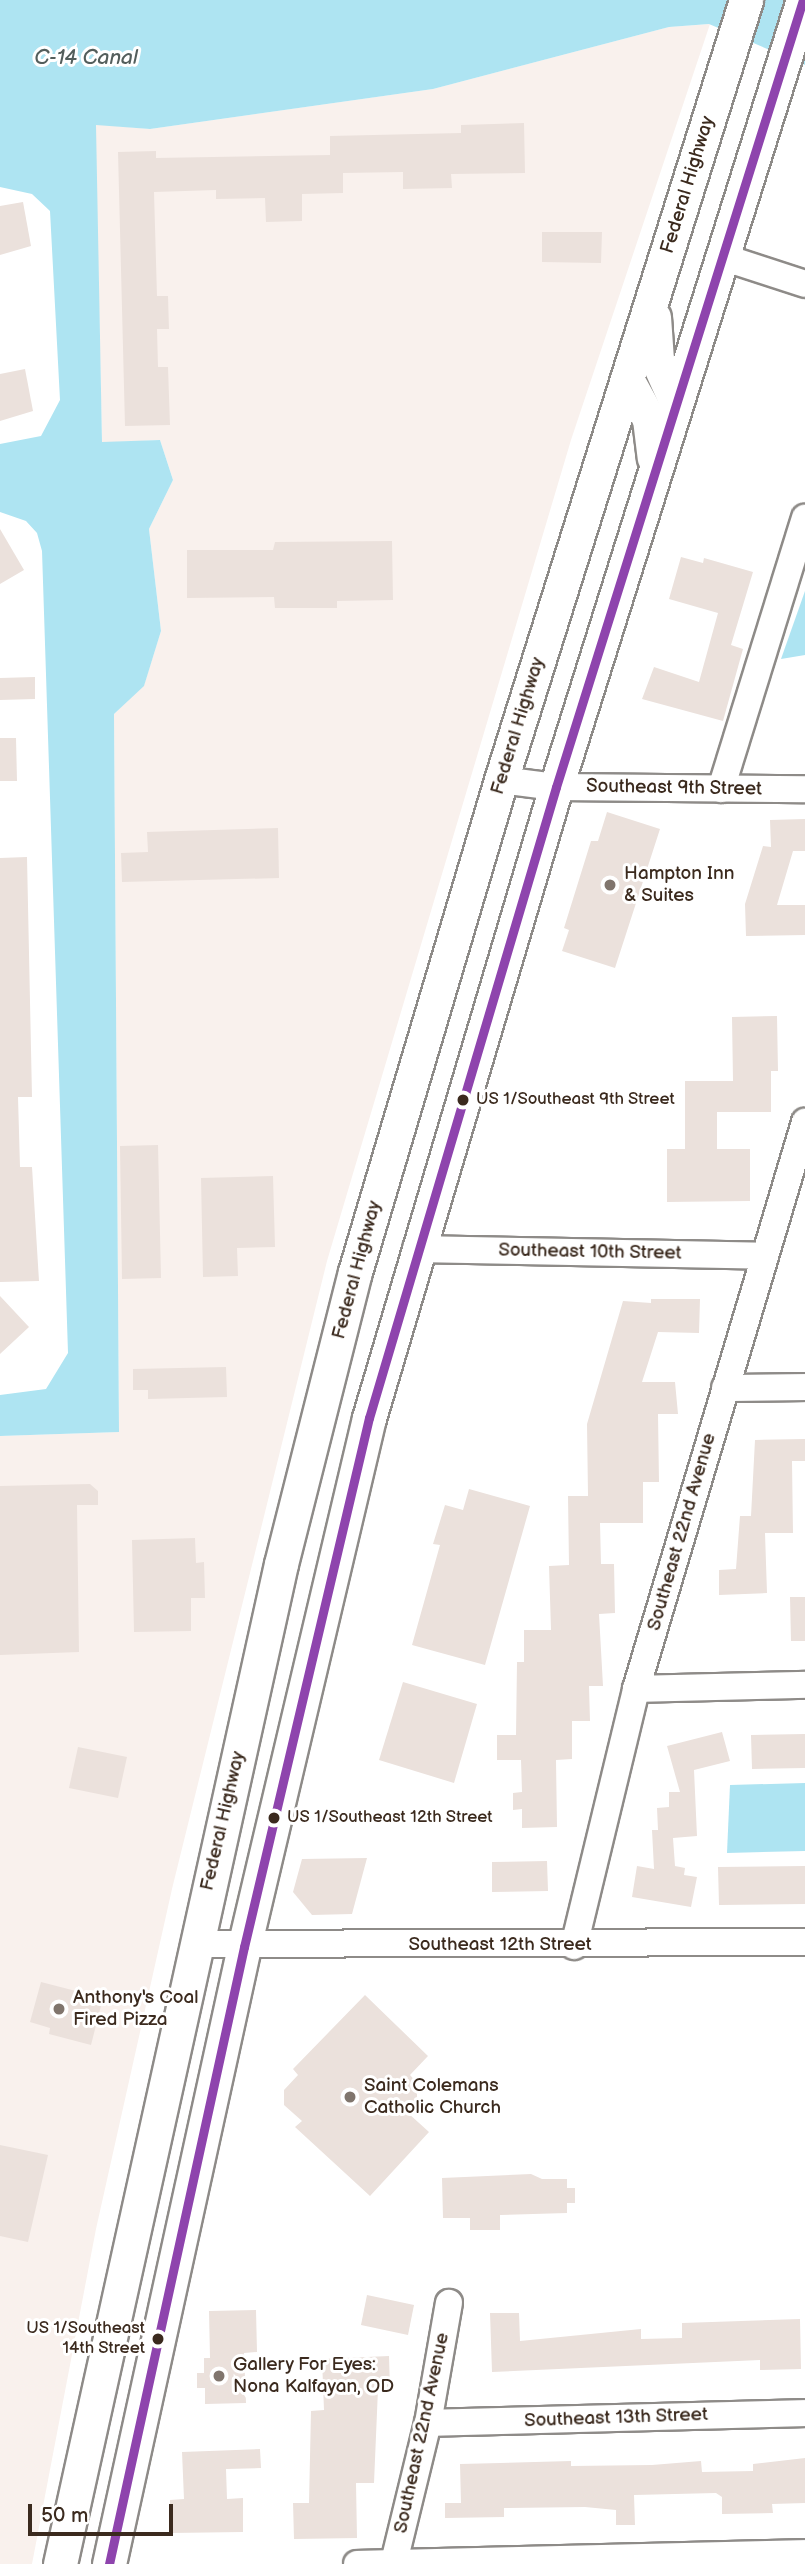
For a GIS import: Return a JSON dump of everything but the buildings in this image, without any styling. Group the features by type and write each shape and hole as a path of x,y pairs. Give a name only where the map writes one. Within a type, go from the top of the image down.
{"main road":[{"name":"Federal Highway","path":"64,2560 78,2482 293,1511 355,1272 501,780 746,0"},
{"path":"109,2564 328,1578 387,1352 556,787 803,0"},
{"path":"653,297 657,360 676,402"},
{"path":"627,379 649,419 655,471"},
{"path":"382,1178 391,1222 416,1249"},
{"path":"355,1272 377,1307 387,1352"},
{"path":"78,2482 88,2528 103,2564"}],"street":[{"path":"722,257 805,284"},
{"path":"721,789 805,518"},
{"name":"Southeast 9th Street","path":"501,780 556,787 805,789"},
{"name":"Southeast 22nd Avenue","path":"574,1946 636,1689 805,1122"},
{"name":"Southeast 10th Street","path":"416,1249 765,1256"},
{"path":"725,1388 805,1387"},
{"path":"636,1689 805,1685"},
{"name":"Southeast 12th Street","path":"196,1944 244,1947 574,1946 805,1942"},
{"name":"Southeast 22nd Avenue","path":"394,2562 428,2423 449,2303"},
{"name":"Southeast 13th Street","path":"428,2423 805,2413"},
{"path":"357,2564 805,2553"}],"shaded area":[{"path":"710,24 571,440 327,1261 172,1889 96,2229 32,2564 0,2564 0,1436 119,1432 114,714 144,685 161,631 149,529 173,480 160,440 102,443 95,124 150,129 433,89 669,27"}],"water":[{"name":"C-14 Canal","path":"0,0 805,0 805,65 709,24 669,27 433,89 150,129 96,125 102,442 160,440 173,480 149,529 161,631 144,686 114,714 119,1432 0,1436 0,1395 46,1389 68,1353 42,551 37,533 26,521 0,512 0,444 41,436 60,400 50,211 32,194 0,187"},
{"path":"805,591 805,655 781,659"},
{"path":"805,1783 805,1851 727,1853 730,1785"}],"transit line":[{"path":"109,2564 244,1947 369,1418 556,787 803,0"}],"place":[{"name":"Hampton Inn & Suites","path":"610,885"},
{"name":"US 1/Southeast 9th Street","path":"463,1100"},
{"name":"US 1/Southeast 12th Street","path":"274,1818"},
{"name":"Anthony's Coal Fired Pizza","path":"59,2009"},
{"name":"Saint Colemans Catholic Church","path":"350,2097"},
{"name":"US 1/Southeast 14th Street","path":"158,2339"},
{"name":"Gallery For Eyes: Nona Kalfayan, OD","path":"219,2376"}]}
